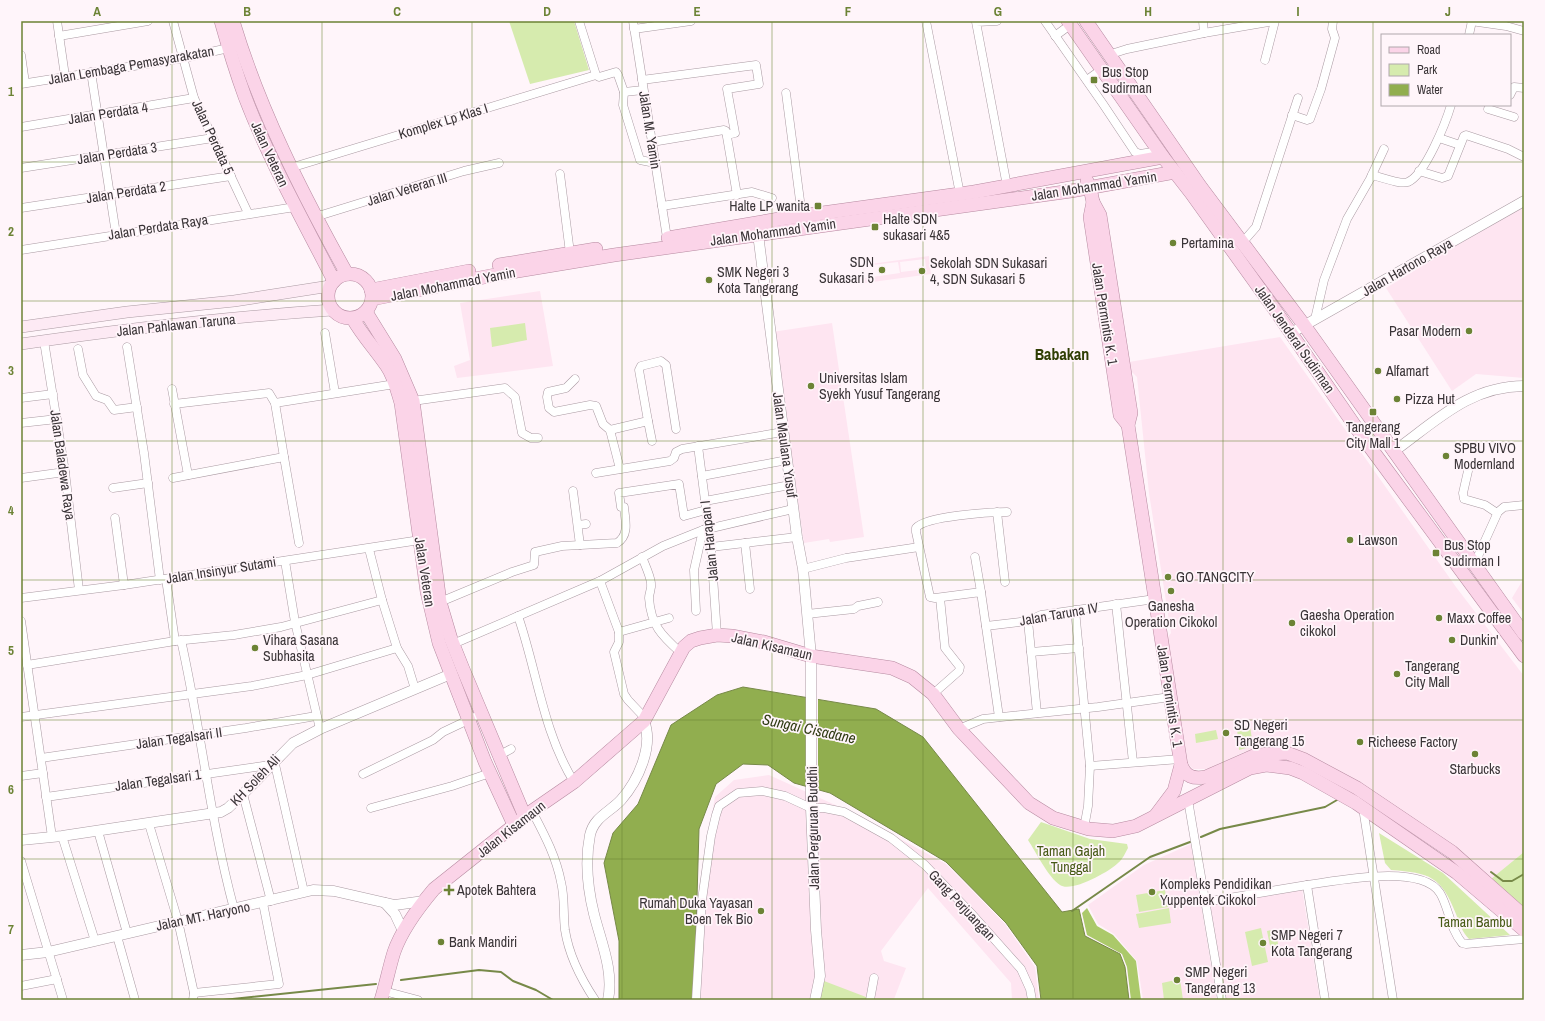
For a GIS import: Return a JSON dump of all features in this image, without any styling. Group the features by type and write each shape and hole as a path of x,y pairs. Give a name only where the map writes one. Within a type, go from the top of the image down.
{"main road":[{"name":"Jalan Veteran","path":"221,21 256,88 290,168 347,274"},
{"name":"Jalan Veteran","path":"233,21 235,46 246,98 295,207 332,283"},
{"name":"Jalan Jenderal Sudirman","path":"1086,21 1108,55 1200,186 1242,243 1309,322 1393,452 1524,634"},
{"name":"Jalan Jenderal Sudirman","path":"1069,23 1400,488 1524,656"},
{"name":"Jalan Mohammad Yamin","path":"371,294 570,253 802,216 960,194 1138,162 1161,154"},
{"path":"1138,162 1146,179"},
{"name":"Jalan Mohammad Yamin","path":"371,294 758,234 1090,188 1146,179 1175,172"},
{"name":"Jalan Permintis K. 1","path":"1079,173 1085,178 1090,188 1093,202 1100,215 1131,413 1128,425 1180,762 1174,791 1154,819"},
{"path":"347,274 357,275 366,281 371,294 366,312 352,319 343,318 332,310 328,303 328,294 332,283 347,274"},
{"name":"Jalan Pahlawan Taruna","path":"21,327 127,312 234,302 332,283"},
{"name":"Jalan Pahlawan Taruna","path":"21,344 268,315 332,310"},
{"name":"Jalan Veteran","path":"366,312 395,359 413,401 420,540 427,592 439,643 490,773 524,818"},
{"name":"Jalan Veteran","path":"352,319 387,366 395,384 415,461 440,602 453,644 524,818"},
{"name":"Jalan Kisamaun","path":"382,996 394,953 404,931 434,889 524,818 574,782 645,720 680,652 691,641 718,635 750,639 811,656 887,666 912,678 933,694 959,728 1029,803 1053,818 1084,828 1103,832 1122,830 1154,819 1250,768 1266,764 1290,768 1303,773 1458,865"},
{"path":"1180,762 1186,775 1190,778 1200,778 1206,777 1256,755 1287,753 1296,756 1356,788 1458,865 1524,910"},
{"path":"1458,865 1524,930"},
{"path":"1500,895 1524,916"}],"street":[{"path":"57,21 66,76"},
{"path":"59,36 148,21"},
{"name":"Jalan Perdata 5","path":"173,21 194,98 248,213"},
{"path":"579,21 598,76 616,72 618,75 624,92 623,105 640,160 655,163"},
{"path":"634,25 691,21"},
{"path":"926,21 960,194"},
{"path":"997,21 976,21 1007,186"},
{"path":"1045,21 1087,80 1135,152 1140,154 1161,154"},
{"path":"1203,21 1204,33"},
{"path":"1108,55 1127,49 1204,33 1274,21 1265,60"},
{"path":"1292,115 1307,120 1310,119 1321,90 1335,38 1332,27 1333,21"},
{"path":"1469,34 1472,21 1517,25 1524,31"},
{"path":"1055,36 1069,23"},
{"name":"Jalan M. Yamin","path":"634,25 667,238"},
{"name":"Jalan Lembaga Pemasyarakatan","path":"23,83 184,58 235,46"},
{"path":"21,55 23,83"},
{"path":"642,80 756,64 759,84 727,89 734,133 727,135"},
{"path":"1087,80 1101,70"},
{"path":"91,72 116,234"},
{"name":"Komplex Lp Klas I","path":"290,168 598,76"},
{"path":"1511,93 1514,87 1524,88"},
{"path":"624,92 643,90"},
{"path":"786,93 802,216"},
{"name":"Jalan Perdata 4","path":"21,127 194,98"},
{"path":"1242,243 1256,227 1298,98"},
{"path":"1372,175 1407,183 1419,171 1439,138 1451,106"},
{"path":"1503,114 1506,106"},
{"path":"1488,109 1514,117"},
{"path":"652,142 722,130 726,131 738,195"},
{"path":"1419,171 1445,177 1448,176 1464,136 1469,136 1508,149 1524,157"},
{"name":"Jalan Perdata 3","path":"21,168 213,138"},
{"path":"1439,138 1460,145"},
{"path":"1309,322 1347,219 1372,175 1384,149"},
{"name":"Jalan Veteran III","path":"315,217 456,174 499,163"},
{"path":"560,174 570,253"},
{"name":"Jalan Perdata 2","path":"21,208 231,176"},
{"path":"662,206 756,192 772,198"},
{"name":"Jalan Hartono Raya","path":"1291,333 1524,201"},
{"name":"Jalan Perdata Raya","path":"21,250 248,213 295,207"},
{"name":"Jalan Maulana Yusuf","path":"758,234 793,509 803,569 811,656"},
{"path":"325,333 335,393"},
{"name":"Jalan Baladewa Raya","path":"44,341 58,419 79,590"},
{"path":"127,347 163,579 193,694 198,735 212,815 234,909"},
{"path":"78,349 81,371 96,396 107,400 114,410 137,407"},
{"path":"652,441 639,370 643,366 663,362 666,365 676,429"},
{"path":"575,379 569,387 548,392 547,394 550,410 554,412 594,405 596,406 603,424 610,430 620,469"},
{"path":"275,403 395,384"},
{"path":"1393,452 1440,416 1480,393 1500,387 1524,386"},
{"path":"413,401 505,388 515,397 522,433 531,438 538,438"},
{"path":"172,389 188,475"},
{"path":"174,404 264,393 272,396 275,403 299,543"},
{"path":"21,398 53,394"},
{"path":"21,423 58,419"},
{"path":"610,430 648,421"},
{"path":"596,474 670,461 674,458 678,450 783,432"},
{"name":"Jalan Harapan I","path":"698,446 706,506 706,529 711,547 718,635"},
{"path":"173,478 284,457"},
{"path":"702,476 787,460"},
{"path":"1468,471 1463,493 1464,499 1485,505 1497,513"},
{"path":"21,478 65,472"},
{"path":"114,488 148,483"},
{"path":"440,602 512,572 534,565 535,552 580,545 618,543 622,539 626,526 624,507 621,507 619,493 679,484 684,516 706,506 790,485"},
{"path":"573,491 582,525 580,545"},
{"path":"1474,565 1497,513 1504,507 1524,505"},
{"path":"453,644 600,581 663,546 706,529 793,509"},
{"path":"997,512 1005,582"},
{"path":"981,592 932,598 929,595 916,528 923,523 954,516 1007,512"},
{"path":"115,518 124,585"},
{"path":"696,611 694,570 706,529"},
{"path":"711,547 797,537"},
{"name":"Jalan Insinyur Sutami","path":"21,598 124,585 369,549 420,540"},
{"path":"745,543 750,589"},
{"path":"803,569 846,558 919,547"},
{"path":"369,549 382,600 397,648 408,666 415,689"},
{"path":"642,557 651,581 652,590 649,596 654,622 659,633 680,652"},
{"path":"975,557 999,716"},
{"path":"284,561 295,622 320,729"},
{"path":"600,581 619,632 619,642 614,652 624,694 645,720 647,733 647,744 634,781 621,800 596,822 590,836 588,867 591,898 610,978 608,1000"},
{"path":"933,694 959,671 960,667 945,648 940,598"},
{"name":"Jalan Taruna IV","path":"986,626 1028,621 1041,615 1155,599"},
{"path":"27,665 178,641 249,633 382,600"},
{"path":"807,614 854,609 858,606 878,602"},
{"path":"1116,604 1133,762"},
{"path":"1075,610 1090,766 1088,806 1084,828"},
{"path":"518,616 527,642 552,738 562,764 574,782"},
{"path":"619,632 670,618"},
{"path":"21,621 27,665 25,679 34,715 46,797 57,837 95,941"},
{"path":"1028,621 1037,713"},
{"path":"21,717 252,686 307,675 397,648"},
{"path":"1031,652 1079,648"},
{"name":"Jalan Perguruan Buddhi","path":"811,656 811,808 816,930 820,976 815,1000"},
{"name":"KH Soleh Ali","path":"21,840 57,837 212,815 226,810 293,743 320,729 451,674"},
{"path":"959,728 983,719 999,716 1084,709 1170,697"},
{"path":"363,774 433,740 443,732 481,714"},
{"name":"Jalan Tegalsari II","path":"41,758 316,716"},
{"path":"498,756 511,749"},
{"path":"1090,766 1133,762 1180,762"},
{"path":"272,763 304,892"},
{"name":"Jalan Tegalsari 1","path":"46,797 272,763"},
{"path":"21,776 43,773"},
{"path":"371,808 452,786 490,773"},
{"path":"696,1000 702,900 711,836 719,806 738,793 762,791 785,796 811,808"},
{"path":"149,824 178,921 194,996 278,984 267,902 243,794"},
{"path":"1188,800 1222,1000"},
{"name":"Gang Perjuangan","path":"811,808 824,808 844,812 891,838 925,865 970,912 1020,969 1030,989 1032,1000"},
{"path":"1363,808 1393,1000"},
{"path":"524,818 545,836 558,866 564,894 565,931 572,956 580,975 595,1000"},
{"path":"98,831 122,934 135,1000"},
{"path":"21,861 63,1000"},
{"path":"1205,902 1307,885 1374,877 1406,877 1427,881 1440,893 1462,943 1473,944 1524,939"},
{"path":"1307,885 1325,1000"},
{"name":"Jalan MT. Haryono","path":"21,955 48,952 178,921 267,902 304,892 324,890 384,903 402,905 424,901"},
{"path":"384,903 395,914 404,931"},
{"path":"870,1000 874,978"},
{"path":"21,986 57,979"},
{"path":"382,996 418,1000"}],"shaded area":[{"name":"Pasar Modern","path":"1524,204 1524,378 1476,374 1452,391 1386,288"},
{"name":"Sekolah SDN Sukasari 4, SDN Sukasari 5","path":"929,256 931,274 865,283 863,265","holes":["925,259 926,269 901,272 900,262","898,262 900,273 865,278 864,266"]},
{"path":"540,291 553,366 457,378 454,366 470,360 460,303"},
{"name":"Universitas Islam Syekh Yusuf Tangerang","path":"832,323 864,537 830,542 829,539 804,543 772,332"},
{"path":"1280,337 1456,587 1524,676 1524,852 1491,879 1333,768 1272,750 1244,752 1208,769 1193,769 1186,762 1167,638 1171,633 1149,493 1137,377 1123,363"},
{"path":"1524,578 1524,614 1512,598"},
{"path":"769,775 853,813 946,864 1005,924 1035,967 1039,1000 1012,1000 1011,983 928,888 881,951 884,961 906,968 894,999 896,1000 866,1000 866,998 824,982 820,1000 700,1000 707,843 715,797 734,780"},
{"name":"Kompleks Pendidikan Yuppentek Cikokol","path":"1191,844 1217,1000 1143,1000 1137,961 1114,934 1098,924 1088,905 1144,865"},
{"name":"SMP Negeri 7 Kota Tangerang","path":"1302,889 1320,1000 1226,1000 1210,905"},
{"path":"1087,908 1097,926 1113,935 1136,961 1141,1000 1131,1000 1127,967 1122,954 1087,935 1082,913"}],"green space":[{"path":"509,21 574,21 589,70 530,84"},
{"path":"525,323 527,340 492,347 490,328"},
{"path":"1250,726 1253,746 1239,750 1237,728"},
{"path":"1216,730 1218,739 1196,743 1195,734"},
{"name":"Taman Gajah Tunggal","path":"1041,822 1090,839 1127,844 1128,848 1120,861 1099,876 1081,884 1065,887 1060,885 1051,876 1028,840"},
{"name":"Taman Bambu","path":"1379,833 1443,873 1510,935 1469,939 1461,928 1450,901 1439,884 1425,875 1391,870 1385,863"},
{"path":"1524,852 1524,907 1491,879"},
{"path":"1165,890 1168,907 1139,912 1136,895"},
{"path":"1169,908 1171,923 1139,928 1136,914"},
{"path":"1261,928 1268,962 1252,966 1245,932"},
{"path":"1275,929 1279,949 1271,951 1267,931"},
{"path":"1180,979 1183,1000 1164,1000 1162,983"},
{"path":"824,981 866,997 866,1000 820,1000"}],"water":[{"name":"Sungai Cisadane","path":"743,687 876,709 923,737 1062,912 1079,909 1085,936 1120,954 1125,967 1129,1000 1041,1000 1037,966 1006,923 946,862 830,793 794,783 768,765 743,764 716,784 699,829 694,1000 619,1000 619,941 604,863 613,833 638,804 671,725 717,695"}],"pier":[{"path":"806,696 818,697 818,792 807,789"}],"waterway":[{"path":"1201,837 1220,829 1325,807 1337,800"},
{"path":"1072,911 1150,857 1190,842"},
{"path":"1491,872 1503,881 1512,881 1524,874"},
{"path":"401,980 479,970 501,972 513,981 536,990 553,1000"},
{"path":"223,1000 376,984"}],"place":[{"name":"Bus Stop Sudirman","path":"1094,80"},
{"name":"Halte LP wanita","path":"818,206"},
{"name":"Halte SDN sukasari 4&5","path":"875,227"},
{"name":"Pertamina","path":"1173,243"},
{"name":"SDN Sukasari 5","path":"882,270"},
{"name":"Sekolah SDN Sukasari 4, SDN Sukasari 5","path":"922,271"},
{"name":"SMK Negeri 3 Kota Tangerang","path":"709,280"},
{"name":"Pasar Modern","path":"1469,331"},
{"name":"Alfamart","path":"1378,371"},
{"name":"Universitas Islam Syekh Yusuf Tangerang","path":"811,386"},
{"name":"Pizza Hut","path":"1397,399"},
{"name":"Tangerang City Mall 1","path":"1373,412"},
{"name":"SPBU VIVO Modernland","path":"1446,456"},
{"name":"Lawson","path":"1350,540"},
{"name":"Bus Stop Sudirman I","path":"1436,553"},
{"name":"GO TANGCITY","path":"1168,577"},
{"name":"Ganesha Operation Cikokol","path":"1171,591"},
{"name":"Maxx Coffee","path":"1439,618"},
{"name":"Gaesha Operation cikokol","path":"1292,623"},
{"name":"Dunkin'","path":"1452,640"},
{"name":"Vihara Sasana Subhasita","path":"255,648"},
{"name":"Tangerang City Mall","path":"1397,674"},
{"name":"SD Negeri Tangerang 15","path":"1226,733"},
{"name":"Richeese Factory","path":"1360,742"},
{"name":"Starbucks","path":"1475,754"},
{"name":"Apotek Bahtera","path":"449,890"},
{"name":"Kompleks Pendidikan Yuppentek Cikokol","path":"1152,892"},
{"name":"Rumah Duka Yayasan Boen Tek Bio","path":"761,911"},
{"name":"Bank Mandiri","path":"441,942"},
{"name":"SMP Negeri 7 Kota Tangerang","path":"1263,943"},
{"name":"SMP Negeri Tangerang 13","path":"1177,980"}],"district":[{"name":"Babakan","path":"1062,354"}]}
